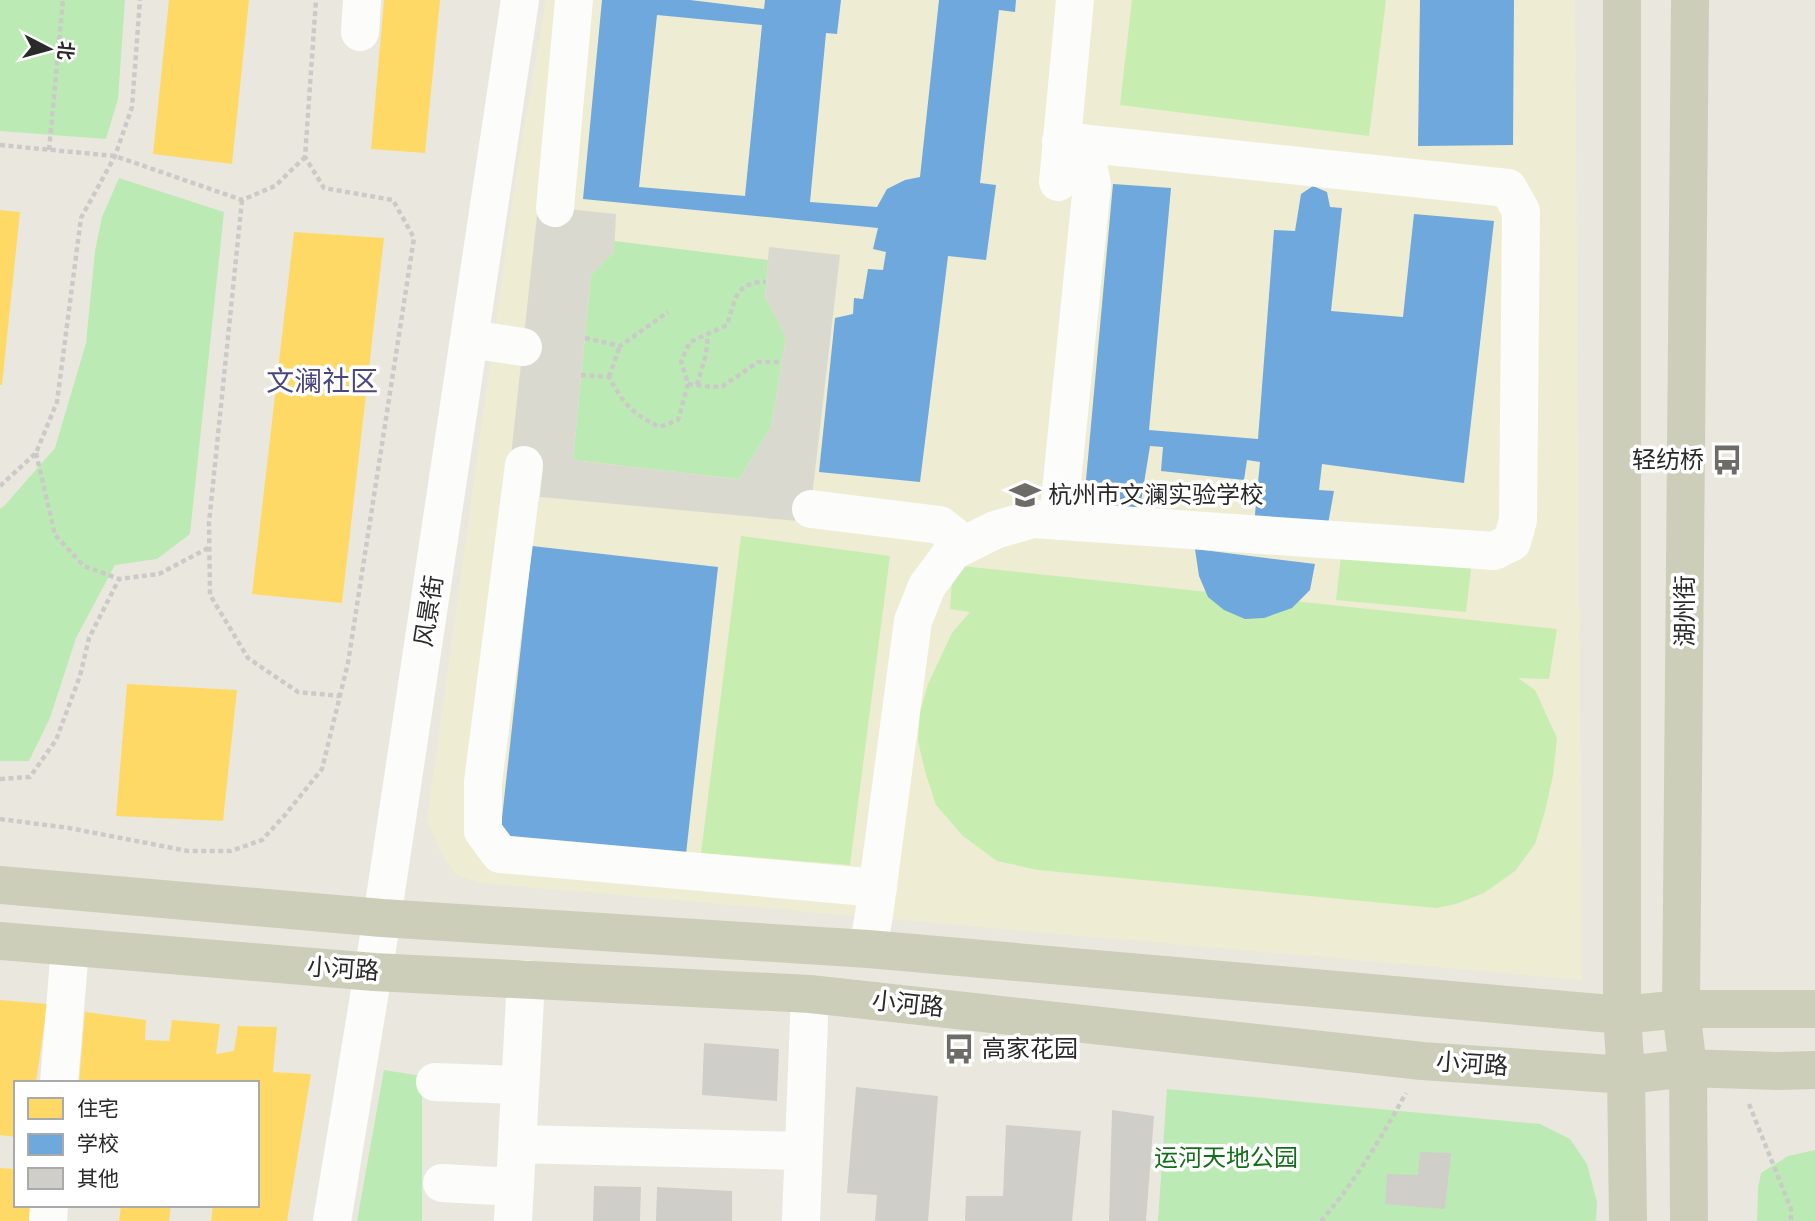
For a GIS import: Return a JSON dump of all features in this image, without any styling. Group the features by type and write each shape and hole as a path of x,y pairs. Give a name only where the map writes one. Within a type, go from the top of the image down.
{"main road":[{"path":"1622,0 1622,1015 1626,1076 1628,1221"},
{"name":"湖州街","path":"1689,0 1681,1009 1688,1068 1689,1221"},
{"name":"小河路","path":"0,885 382,918 868,949 1622,1015 1681,1009 1797,1009"},
{"name":"小河路","path":"0,941 374,972 810,994 1422,1061 1626,1076 1688,1068 1815,1070"}],"street":[{"name":"风景街","path":"332,1221 374,972 520,0"},
{"path":"555,208 574,0"},
{"path":"1058,182 1073,142 1075,0"},
{"path":"868,949 913,621 927,586 953,551 995,530 1033,519 1494,551 1511,542 1518,520 1521,211 1508,188 1073,142"},
{"path":"1058,521 1091,185 1073,142"},
{"path":"470,339 523,347"},
{"path":"524,465 483,782 483,831 500,854 878,888"},
{"path":"811,509 940,525 965,545"},
{"path":"59,1081 71,948"},
{"path":"442,1183 514,1204 526,979"},
{"path":"801,1221 810,994"},
{"path":"435,1082 519,1085"},
{"path":"517,1144 804,1152"}],"path":[{"path":"49,150 63,0"},
{"path":"0,486 36,453 57,402 81,218 115,156 132,107 140,0"},
{"path":"0,819 69,828 188,851 230,851 262,840 322,769 348,663 414,238 393,200 324,188 305,157 316,0"},
{"path":"0,145 115,156 242,200 275,186 305,157"},
{"path":"242,200 211,510 210,594 248,658 298,692 340,696"},
{"path":"668,312 620,346 609,377 621,399 641,419 660,427 678,420 688,384 681,361 690,342 727,325 740,289 751,282 766,282"},
{"path":"697,385 706,354 708,335"},
{"path":"585,338 620,346"},
{"path":"688,384 723,386 758,362 782,362"},
{"path":"581,375 609,377"},
{"path":"36,453 55,535 84,566 119,579 159,574 210,547"},
{"path":"0,779 30,777 56,740 80,676 89,638 119,579"},
{"path":"1321,1221 1380,1140 1422,1061"},
{"path":"1735,1070 1791,1209 1791,1221"}],"shaded area":[{"name":"杭州市文澜实验学校","path":"546,0 1575,0 1582,980 481,883 456,875 441,853 427,820 517,170"},
{"path":"538,206 616,214 614,252 591,275 573,460 739,479 771,427 786,337 765,297 769,247 840,255 809,522 540,497 543,466 510,465"}],"green space":[{"path":"0,0 125,0 118,99 106,139 0,131"},
{"path":"1132,0 1386,0 1369,136 1120,105"},
{"path":"119,178 224,212 190,534 157,559 115,565 76,638 50,718 29,761 0,761 0,509 55,448 86,343 95,251 102,217"},
{"path":"614,241 768,260 765,297 786,337 771,427 739,479 573,460 591,275 614,252"},
{"path":"741,536 890,556 850,865 701,853"},
{"path":"1343,539 1473,552 1466,612 1336,600"},
{"path":"953,565 1557,629 1549,679 1518,678 1535,690 1557,738 1553,775 1535,844 1515,871 1484,893 1456,904 1436,908 1038,870 997,861 963,836 936,805 918,741 920,712 928,684 952,633 970,612 950,609"},
{"path":"384,1070 422,1076 422,1221 357,1221"},
{"name":"运河天地公园","path":"1167,1089 1540,1124 1570,1139 1587,1164 1597,1202 1596,1221 1158,1221"},
{"path":"1815,1150 1815,1221 1757,1221 1761,1173 1788,1156"}],"building: 住宅":[{"path":"169,0 249,0 232,164 153,154"},
{"path":"384,0 440,0 425,153 371,149"},
{"path":"0,210 20,212 2,385 0,385"},
{"path":"294,232 384,238 342,603 252,594"},
{"path":"127,684 237,690 223,821 116,816"},
{"path":"0,1000 47,1004 36,1081 14,1081 14,1137 0,1135"},
{"path":"85,1012 146,1020 145,1040 169,1041 172,1020 220,1024 216,1054 234,1051 238,1026 277,1027 273,1072 311,1074 287,1221 211,1221 213,1207 259,1207 259,1081 79,1081"},
{"path":"0,1168 14,1169 14,1207 34,1207 33,1221 0,1221"},
{"path":"121,1207 171,1207 169,1221 119,1221"}],"building: 学校":[{"path":"602,0 690,0 764,9 765,0 841,0 837,34 826,33 810,202 877,207 887,189 905,180 920,177 939,0 1016,0 1015,12 999,10 980,183 996,185 986,260 948,256 920,482 819,472 835,318 853,314 854,298 863,299 868,269 883,270 886,252 873,249 878,228 583,199","holes":["657,15 762,25 745,196 639,187"]},
{"path":"1420,0 1514,0 1513,145 1418,146"},
{"path":"1113,184 1171,188 1149,430 1258,439 1274,230 1295,231 1301,194 1313,186 1327,192 1330,207 1342,208 1331,311 1403,317 1414,214 1494,221 1464,483 1322,464 1319,490 1334,491 1326,535 1254,525 1260,462 1247,460 1244,480 1161,471 1163,447 1150,446 1140,508 1084,502"},
{"path":"532,546 718,567 686,854 500,836"},
{"path":"1195,549 1315,564 1310,590 1292,608 1264,618 1245,619 1224,610 1208,597 1199,576"}],"building: 其他":[{"path":"704,1043 779,1049 777,1101 702,1095"},
{"path":"856,1087 938,1096 928,1221 875,1221 877,1195 847,1193"},
{"path":"1112,1110 1154,1116 1146,1221 1109,1221"},
{"path":"1006,1125 1081,1131 1072,1221 965,1221 966,1196 1003,1196"},
{"path":"1420,1152 1451,1153 1445,1209 1385,1204 1387,1174 1418,1175"},
{"path":"594,1186 641,1187 640,1221 593,1221"},
{"path":"657,1187 732,1191 732,1221 656,1221"}],"place":[{"name":"轻纺桥","path":"1727,460"},
{"name":"杭州市文澜实验学校","path":"1025,495"},
{"name":"高家花园","path":"959,1049"}],"district":[{"name":"文澜社区","path":"322,381"}]}
